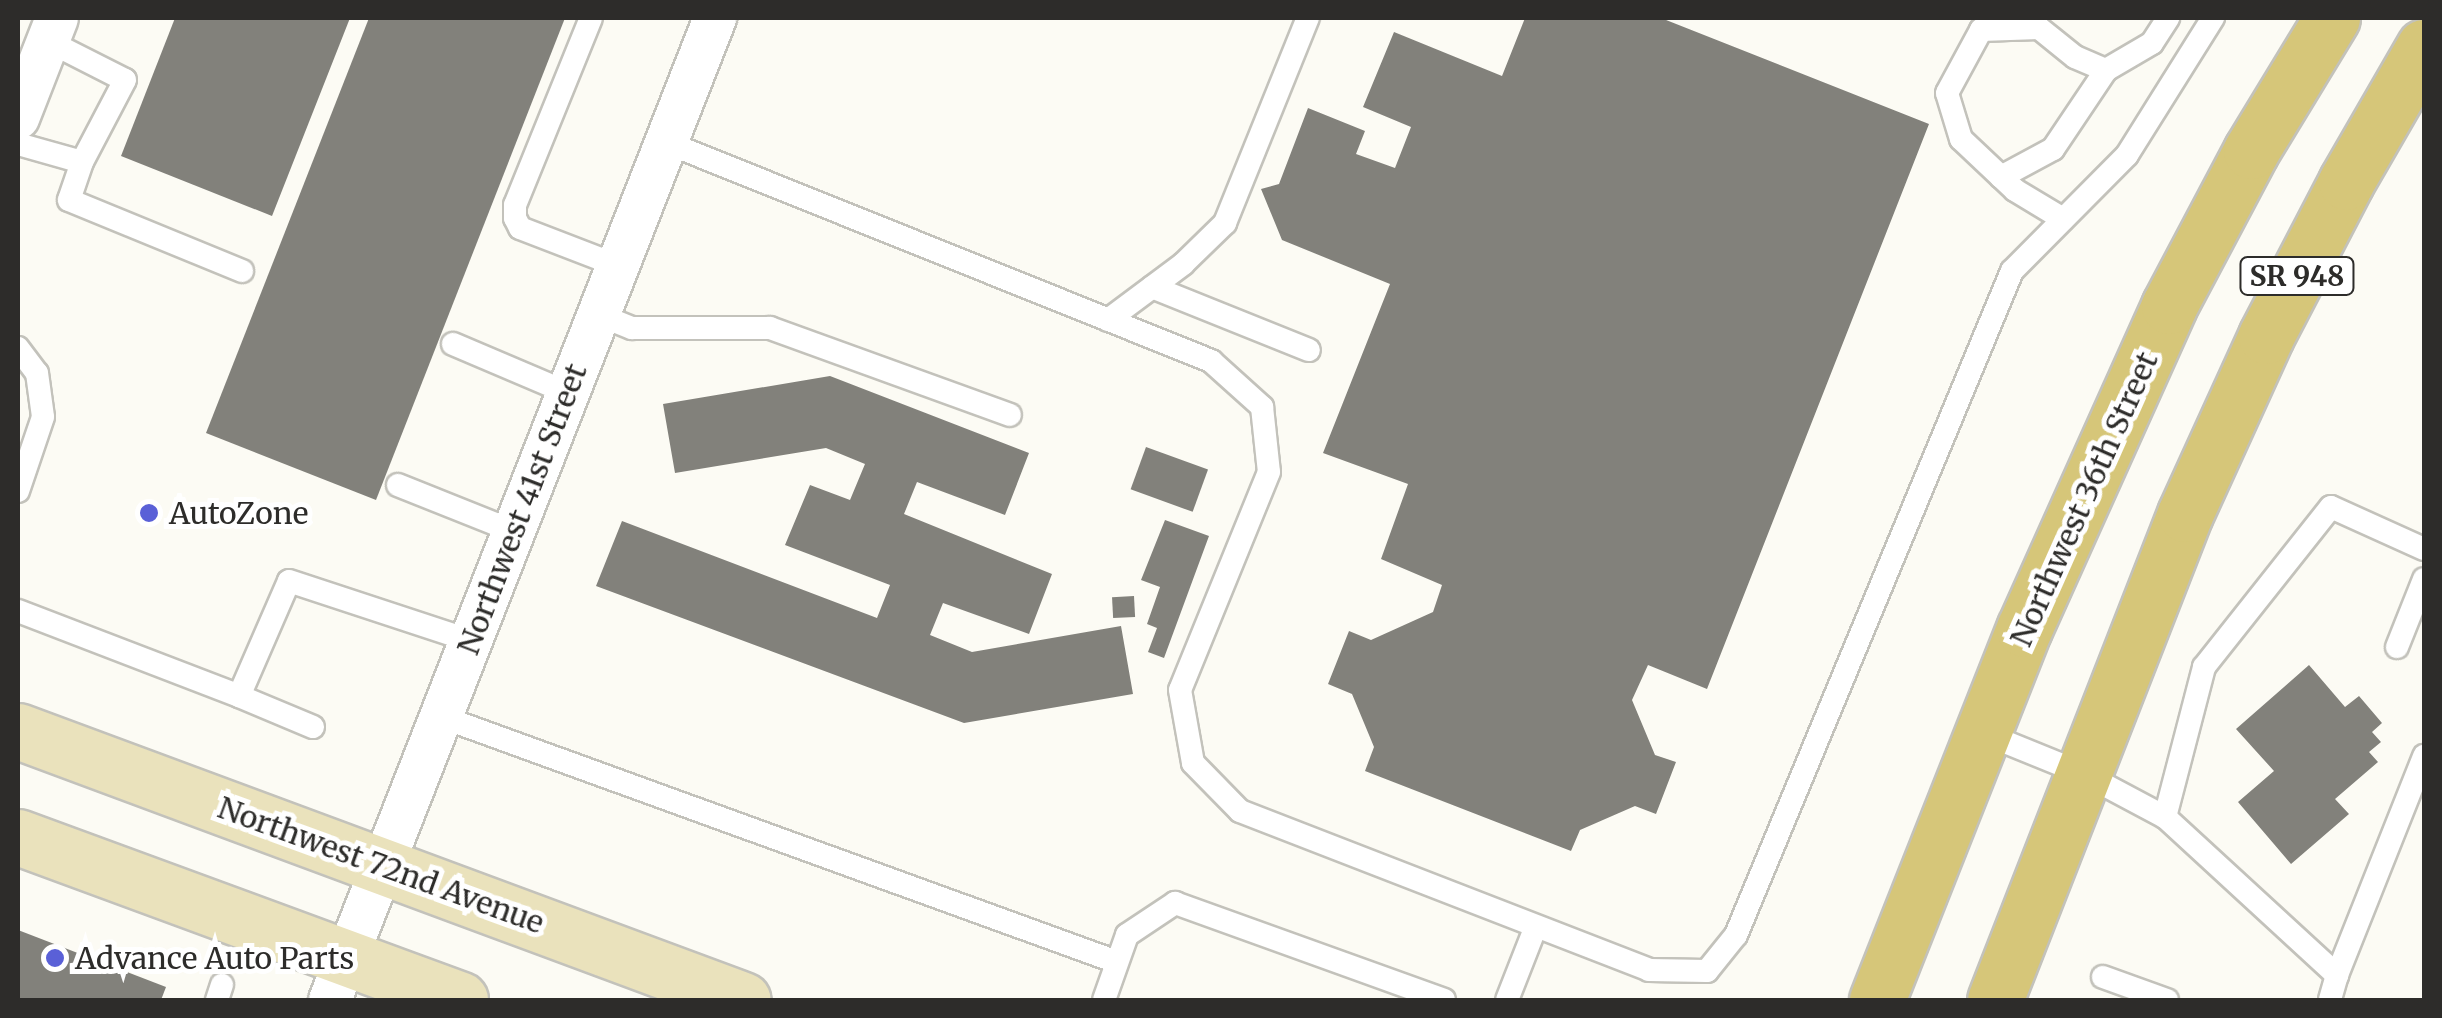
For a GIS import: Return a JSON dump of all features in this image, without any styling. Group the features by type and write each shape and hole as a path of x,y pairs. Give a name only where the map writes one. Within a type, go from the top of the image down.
{"main road":[{"name":"Northwest 36th Street","path":"1877,1000 2024,629 2170,306 2252,151 2332,18"},
{"name":"SR 948","path":"1995,1000 2185,514 2266,336 2346,182 2424,46"},
{"name":"Northwest 72nd Avenue","path":"18,731 743,1000"},
{"path":"18,837 339,979 460,1000"}],"street":[{"name":"Northwest 41st Street","path":"339,979 663,141 715,18"},
{"path":"18,118 52,29"}],"lane":[{"path":"592,18 515,205 515,218 520,228 616,265"},
{"path":"1108,320 1225,223 1308,18"},
{"path":"2001,178 2053,149 2106,70 2152,44 2168,18"},
{"path":"663,141 1211,361 1262,407 1269,472 1180,690 1192,763 1240,811 1649,970 1707,971 1736,935 2012,271 2127,155 2213,18"},
{"path":"2063,219 2001,178 1961,138 1946,93 1981,30 2039,28 2075,57 2106,70"},
{"path":"52,29 125,80 82,162 69,200 242,271"},
{"path":"18,144 82,162"},
{"path":"1152,287 1309,350"},
{"path":"596,314 632,328 770,328 1010,415"},
{"path":"453,344 566,392"},
{"path":"18,348 37,372 43,417 18,490"},
{"path":"398,485 513,531"},
{"path":"2164,817 2204,667 2331,507 2424,548"},
{"path":"2397,647 2424,579"},
{"path":"239,696 289,581 471,641"},
{"path":"18,610 313,727"},
{"path":"442,716 1117,962"},
{"path":"1983,733 2084,774 2164,817 2337,976"},
{"path":"2330,1000 2424,756"},
{"path":"1104,1000 1126,935 1175,903 1444,1000"},
{"path":"1506,1000 1536,926"},
{"path":"2103,977 2167,1000"}],"building":[{"path":"175,18 350,18 272,216 121,156"},
{"path":"369,18 565,18 376,500 206,433"},
{"path":"1525,18 1661,18 1929,124 1707,689 1648,665 1632,700 1655,755 1676,762 1656,814 1635,806 1580,830 1571,851 1365,771 1374,747 1352,694 1328,684 1349,631 1371,640 1433,612 1442,585 1381,559 1408,484 1323,453 1390,284 1282,240 1261,189 1279,184 1308,108 1365,131 1356,154 1395,168 1411,127 1363,107 1394,32 1502,76"},
{"path":"830,376 1029,453 1005,515 917,482 904,514 1052,574 1029,634 943,603 930,635 972,652 1121,626 1133,694 964,723 596,586 622,521 877,618 890,585 785,545 810,485 850,500 865,464 826,448 675,473 663,404"},
{"path":"1146,447 1208,470 1193,512 1131,489"},
{"path":"1165,520 1209,536 1164,658 1148,652 1157,628 1147,624 1160,587 1141,580"},
{"path":"1134,596 1135,617 1113,618 1112,597"},
{"path":"2309,665 2345,707 2359,696 2382,723 2372,732 2381,742 2369,752 2378,762 2335,799 2349,814 2291,864 2238,802 2274,771 2236,729"},
{"name":"Advance Auto Parts","path":"18,930 166,987 161,1000 18,1000"}],"place":[{"name":"AutoZone","path":"149,513"},
{"name":"Advance Auto Parts","path":"55,958"}]}
